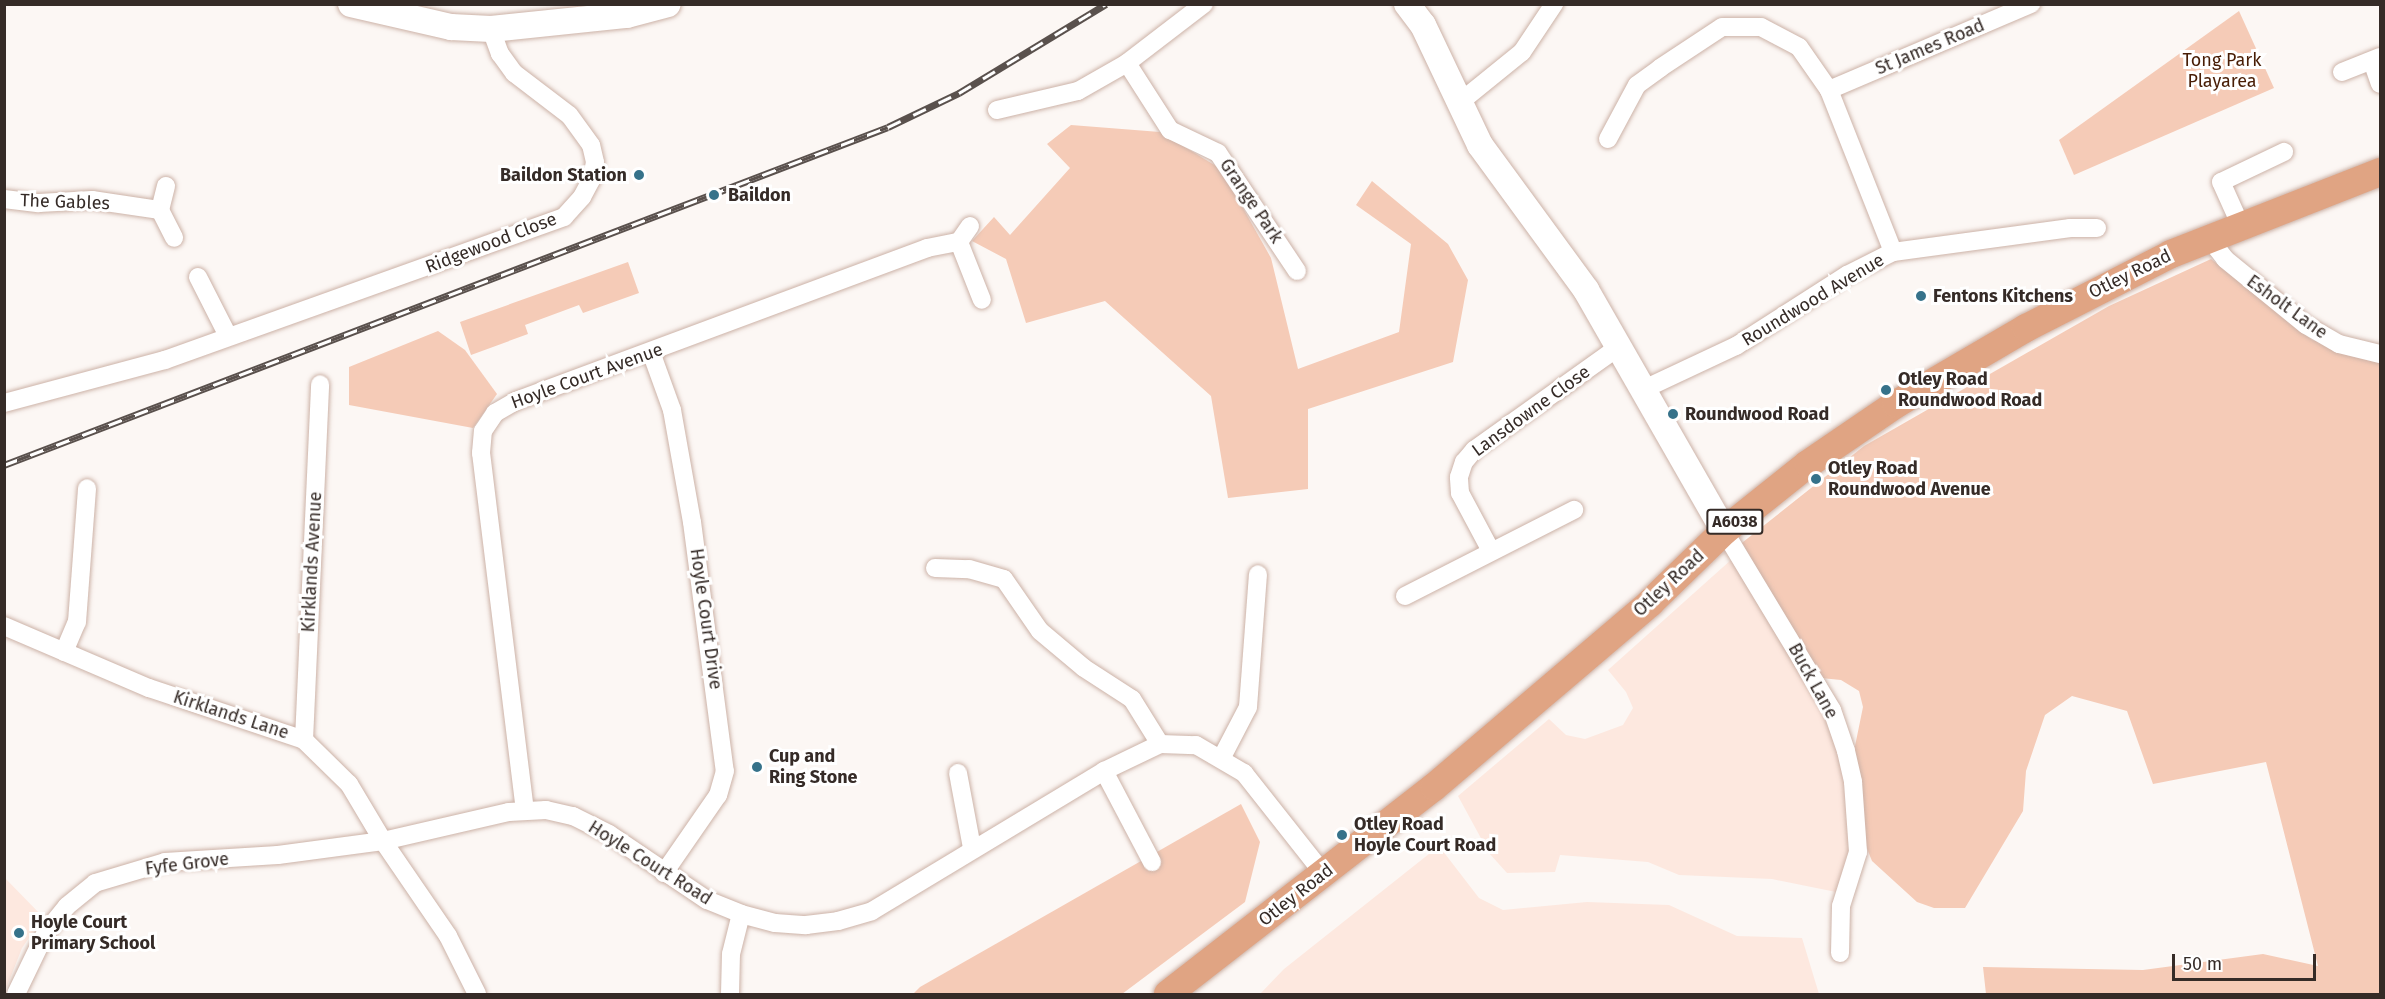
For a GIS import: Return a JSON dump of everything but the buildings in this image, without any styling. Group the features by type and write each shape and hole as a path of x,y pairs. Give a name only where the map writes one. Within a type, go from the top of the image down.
{"main road":[{"name":"Otley Road","path":"1168,994 1434,787 1614,634 1724,531 1808,464 1945,374 2113,281 2208,237 2380,172"}],"street":[{"path":"351,4 451,27 491,29 627,15 668,4"},
{"path":"997,110 1078,91 1127,63 1204,4"},
{"path":"1407,4 1423,25 1480,145 1586,290 1724,531"},
{"path":"1459,103 1522,52 1554,4"},
{"name":"St James Road","path":"1829,90 2031,4"},
{"path":"1608,139 1637,85 1722,27 1761,27 1798,47 1829,90 1893,252"},
{"name":"Ridgewood Close","path":"4,403 129,371 287,318 564,217 582,197 595,162 586,135 569,115 514,73 500,54 491,29"},
{"path":"2342,72 2376,59 2380,84"},
{"name":"Grange Park","path":"1127,63 1170,130 1218,153 1297,271"},
{"path":"2240,224 2221,182 2284,152"},
{"path":"166,186 160,210 174,238"},
{"name":"The Gables","path":"4,199 39,203 92,200 160,210"},
{"path":"970,226 959,242 982,300"},
{"name":"Roundwood Avenue","path":"1644,389 1736,346 1847,275 1893,252 2070,228 2097,228"},
{"name":"Esholt Lane","path":"2208,237 2225,259 2306,325 2339,344 2380,354"},
{"name":"Hoyle Court Avenue","path":"525,811 481,453 483,431 506,405 927,248 959,242"},
{"path":"198,277 228,336"},
{"name":"Lansdowne Close","path":"1491,551 1460,493 1459,477 1464,462 1474,450 1620,346"},
{"name":"Hoyle Court Drive","path":"651,352 674,421 725,771 718,795 664,873"},
{"name":"Kirklands Avenue","path":"304,740 320,384"},
{"path":"64,652 77,622 87,488"},
{"path":"1405,596 1574,510"},
{"name":"Buck Lane","path":"1724,531 1832,710 1846,751 1853,782 1857,852 1841,906 1840,953"},
{"path":"935,568 969,569 1004,579 1040,631 1084,668 1132,699 1160,744"},
{"path":"1222,758 1248,707 1258,574"},
{"name":"Kirklands Lane","path":"4,626 149,688 304,740 349,784 383,841 448,936 477,994"},
{"name":"Hoyle Court Road","path":"383,841 525,811 573,816 609,834 707,900 741,914 775,923 806,925 850,918 872,911 972,848 1104,771 1160,744 1196,745 1222,758 1262,793 1323,873"},
{"path":"1104,771 1152,862"},
{"path":"958,773 972,848"},
{"name":"Fyfe Grove","path":"16,994 46,932 67,906 95,883 165,862 278,855 383,841"},
{"path":"730,994 731,954 741,914"}],"shaded area":[{"path":"1732,559 1830,720 1846,762 1850,851 1836,892 1772,879 1679,875 1648,862 1560,855 1555,872 1507,873 1489,853 1458,796 1549,719 1566,735 1585,739 1623,725 1633,708 1626,692 1608,670"},
{"path":"1439,846 1479,898 1503,910 1587,902 1669,905 1737,936 1802,938 1819,994 1260,994 1284,969"},
{"name":"Hoyle Court Primary School","path":"5,878 43,917 22,948 5,991"}],"green space":[{"name":"Tong Park Playarea","path":"2239,11 2274,88 2074,175 2059,140"},
{"path":"1071,125 1160,132 1221,169 1271,258 1298,369 1399,332 1411,244 1356,205 1372,181 1448,244 1468,280 1453,362 1308,409 1308,489 1228,498 1211,396 1105,301 1026,323 1006,259 972,241 994,217 1010,235 1070,168 1047,144"},
{"path":"2211,259 2312,340 2380,358 2380,994 1986,994 1983,967 2143,970 2263,954 2318,966 2266,762 2153,784 2127,711 2072,696 2045,715 2026,771 2023,811 1965,908 1934,908 1917,902 1872,861 1864,841 1854,751 1863,707 1859,691 1841,680 1821,678 1738,546 1864,446 2109,306"},
{"path":"628,262 639,293 583,313 579,305 525,325 528,334 471,355 460,322"},
{"path":"438,331 465,350 497,394 473,428 349,405 349,367"},
{"path":"1241,804 1260,842 1245,902 1122,994 913,994 920,987"}],"railway":[{"path":"4,465 888,127 959,93 1106,4"}],"place":[{"name":"Baildon Station","path":"639,175"},
{"name":"Baildon","path":"714,195"},
{"name":"Fentons Kitchens","path":"1921,296"},
{"name":"Otley Road Roundwood Road","path":"1886,390"},
{"name":"Roundwood Road","path":"1673,414"},
{"name":"Otley Road Roundwood Avenue","path":"1816,479"},
{"name":"Cup and Ring Stone","path":"757,767"},
{"name":"Otley Road Hoyle Court Road","path":"1342,835"},
{"name":"Hoyle Court Primary School","path":"19,933"}]}
